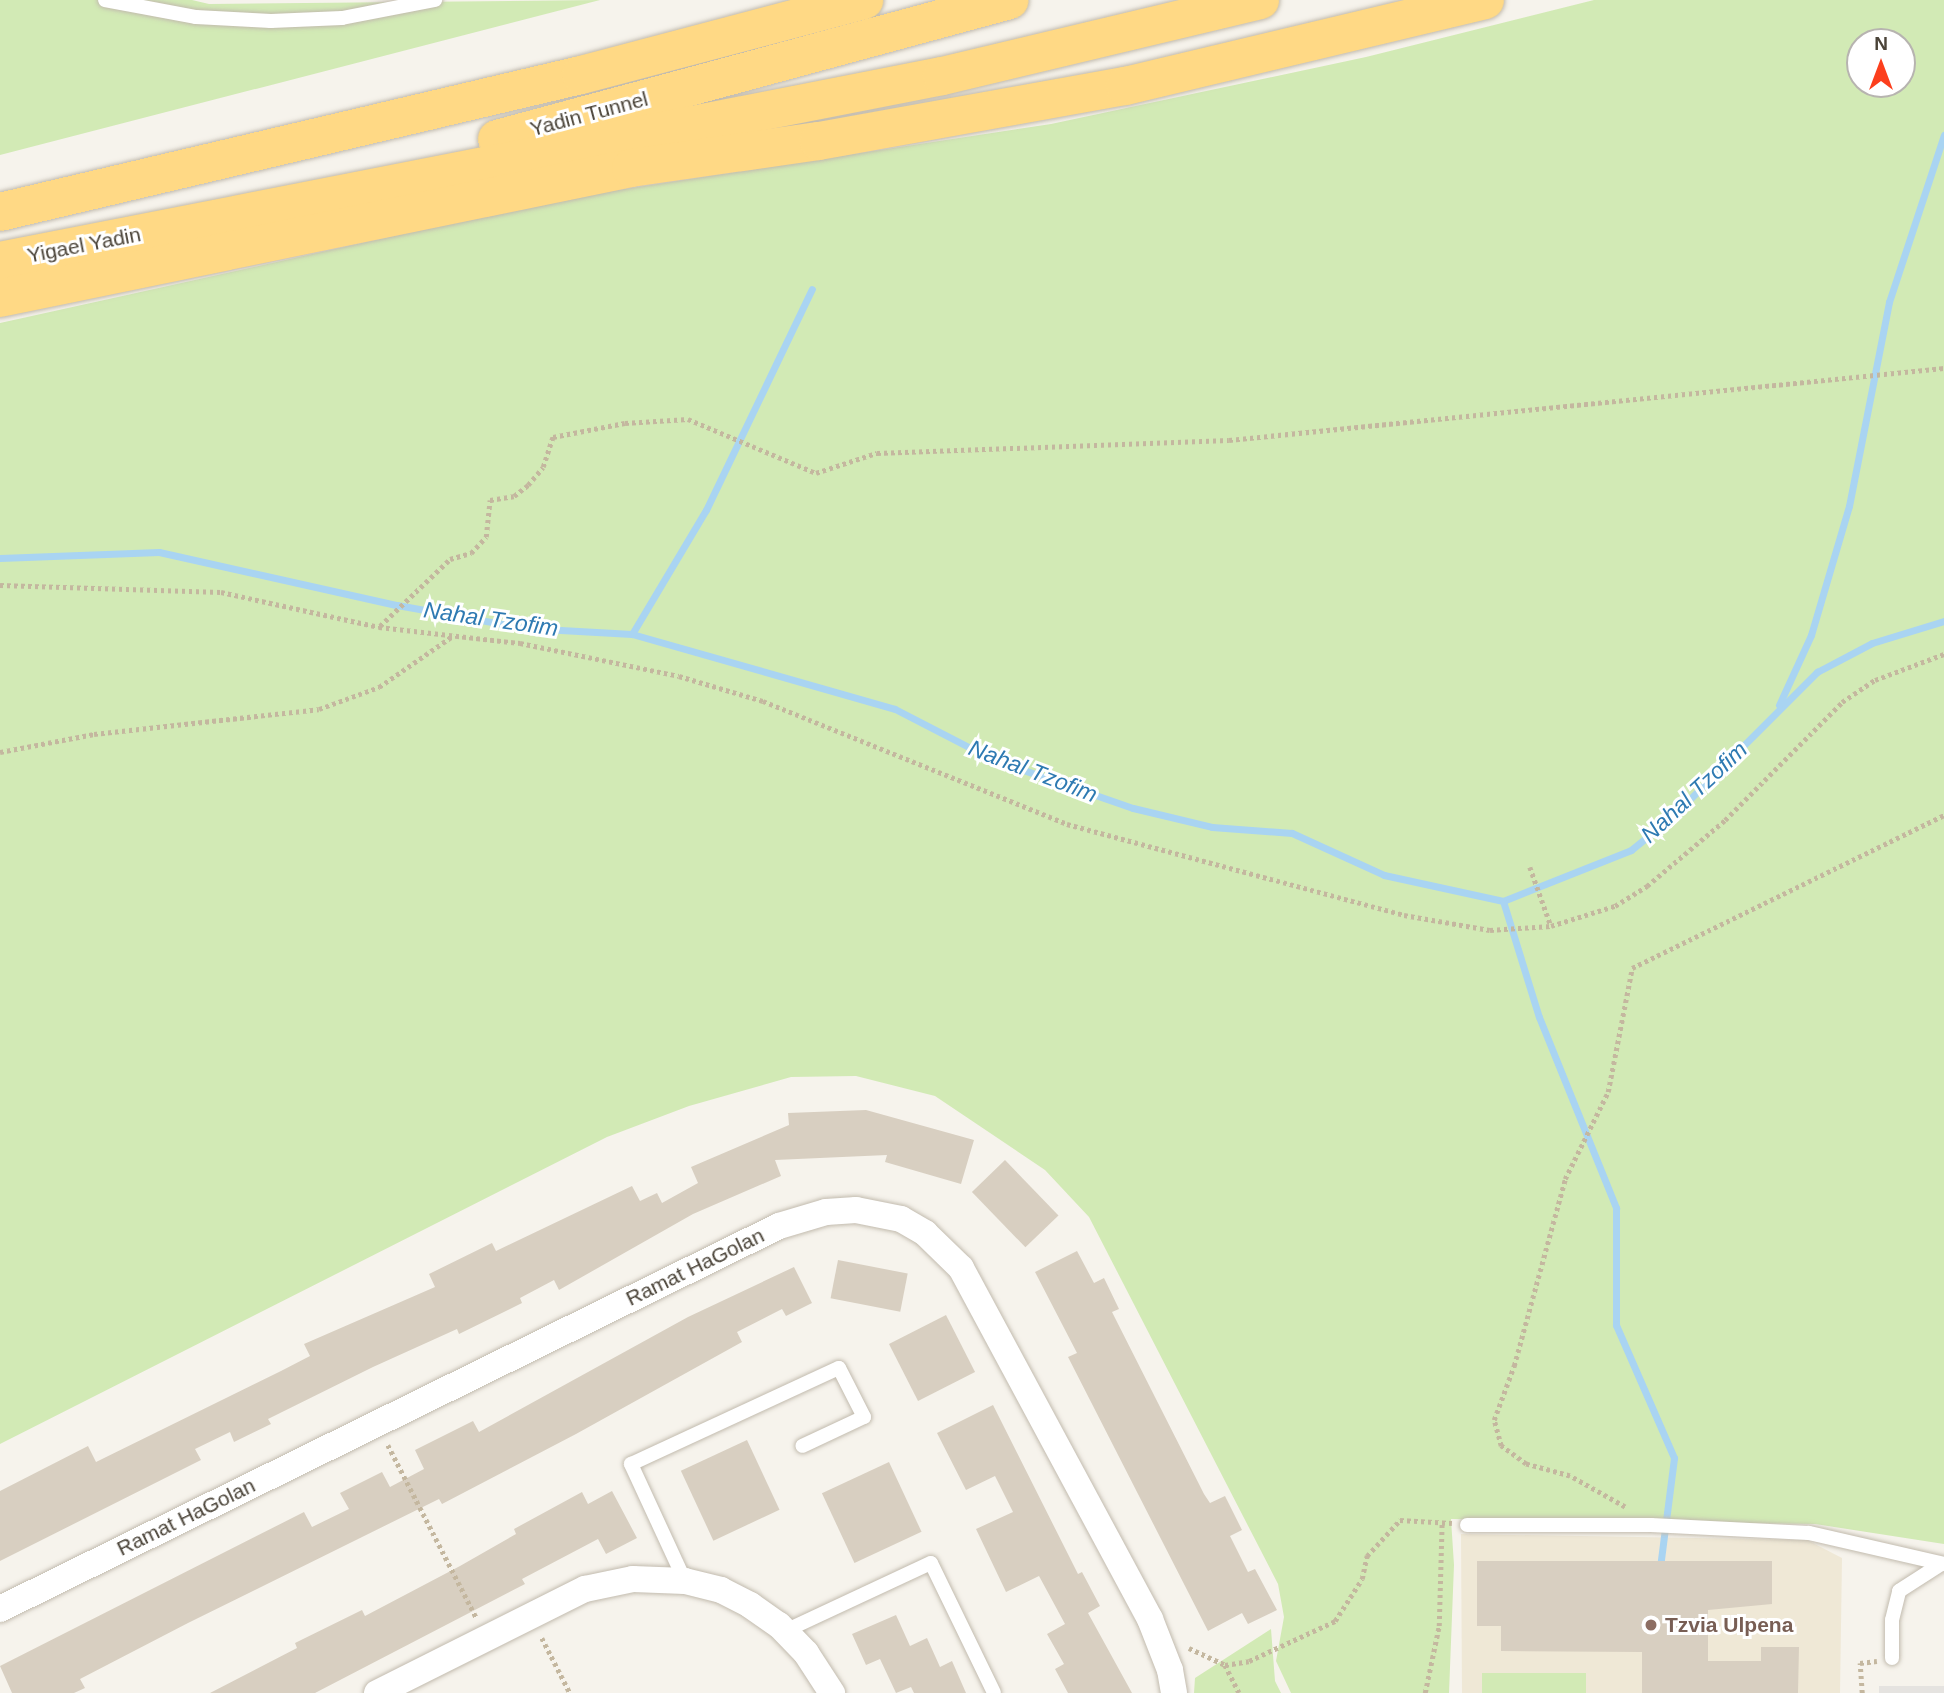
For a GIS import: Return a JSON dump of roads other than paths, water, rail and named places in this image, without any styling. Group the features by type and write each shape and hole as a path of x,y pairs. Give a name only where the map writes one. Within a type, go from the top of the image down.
{"highway":[{"path":"0,212 38,206 768,0"},
{"name":"Yadin Tunnel","path":"38,206 581,75 864,0"},
{"name":"Yadin Tunnel","path":"167,228 1010,0"},
{"path":"167,228 942,76 1260,0"},
{"path":"0,298 631,167 819,141 1125,86 1485,0"},
{"name":"Yigael Yadin","path":"0,261 167,228"}],"street":[{"name":"Ramat HaGolan","path":"0,1609 779,1226 826,1212 856,1210 901,1219 943,1248 979,1296 1163,1648 1174,1693"},
{"path":"377,1693 585,1589 610,1583 685,1581 721,1590 785,1631 806,1653 832,1693"}],"lane":[{"path":"105,0 196,17 271,21 342,18 435,0"},
{"path":"685,1581 631,1464 839,1368 864,1417 802,1446"},
{"path":"1467,1525 1651,1525 1810,1533 1943,1564"},
{"path":"785,1631 932,1563 994,1693"},
{"path":"1892,1658 1892,1620 1899,1591 1943,1564"}],"waterway":[{"path":"1779,705 1811,635 1849,506 1889,302 1944,135"},
{"path":"632,634 706,510 812,289"},
{"name":"Nahal Tzofim","path":"0,558 159,552 397,605 525,628 632,634 895,709 992,759 1133,808 1212,827 1292,833 1384,875 1503,901 1631,850 1673,816 1817,672 1872,643 1944,621"},
{"path":"1503,901 1539,1017 1616,1208 1616,1325 1674,1458 1660,1567"}],"place":[{"name":"Tzvia Ulpena","path":"1651,1625"}]}
